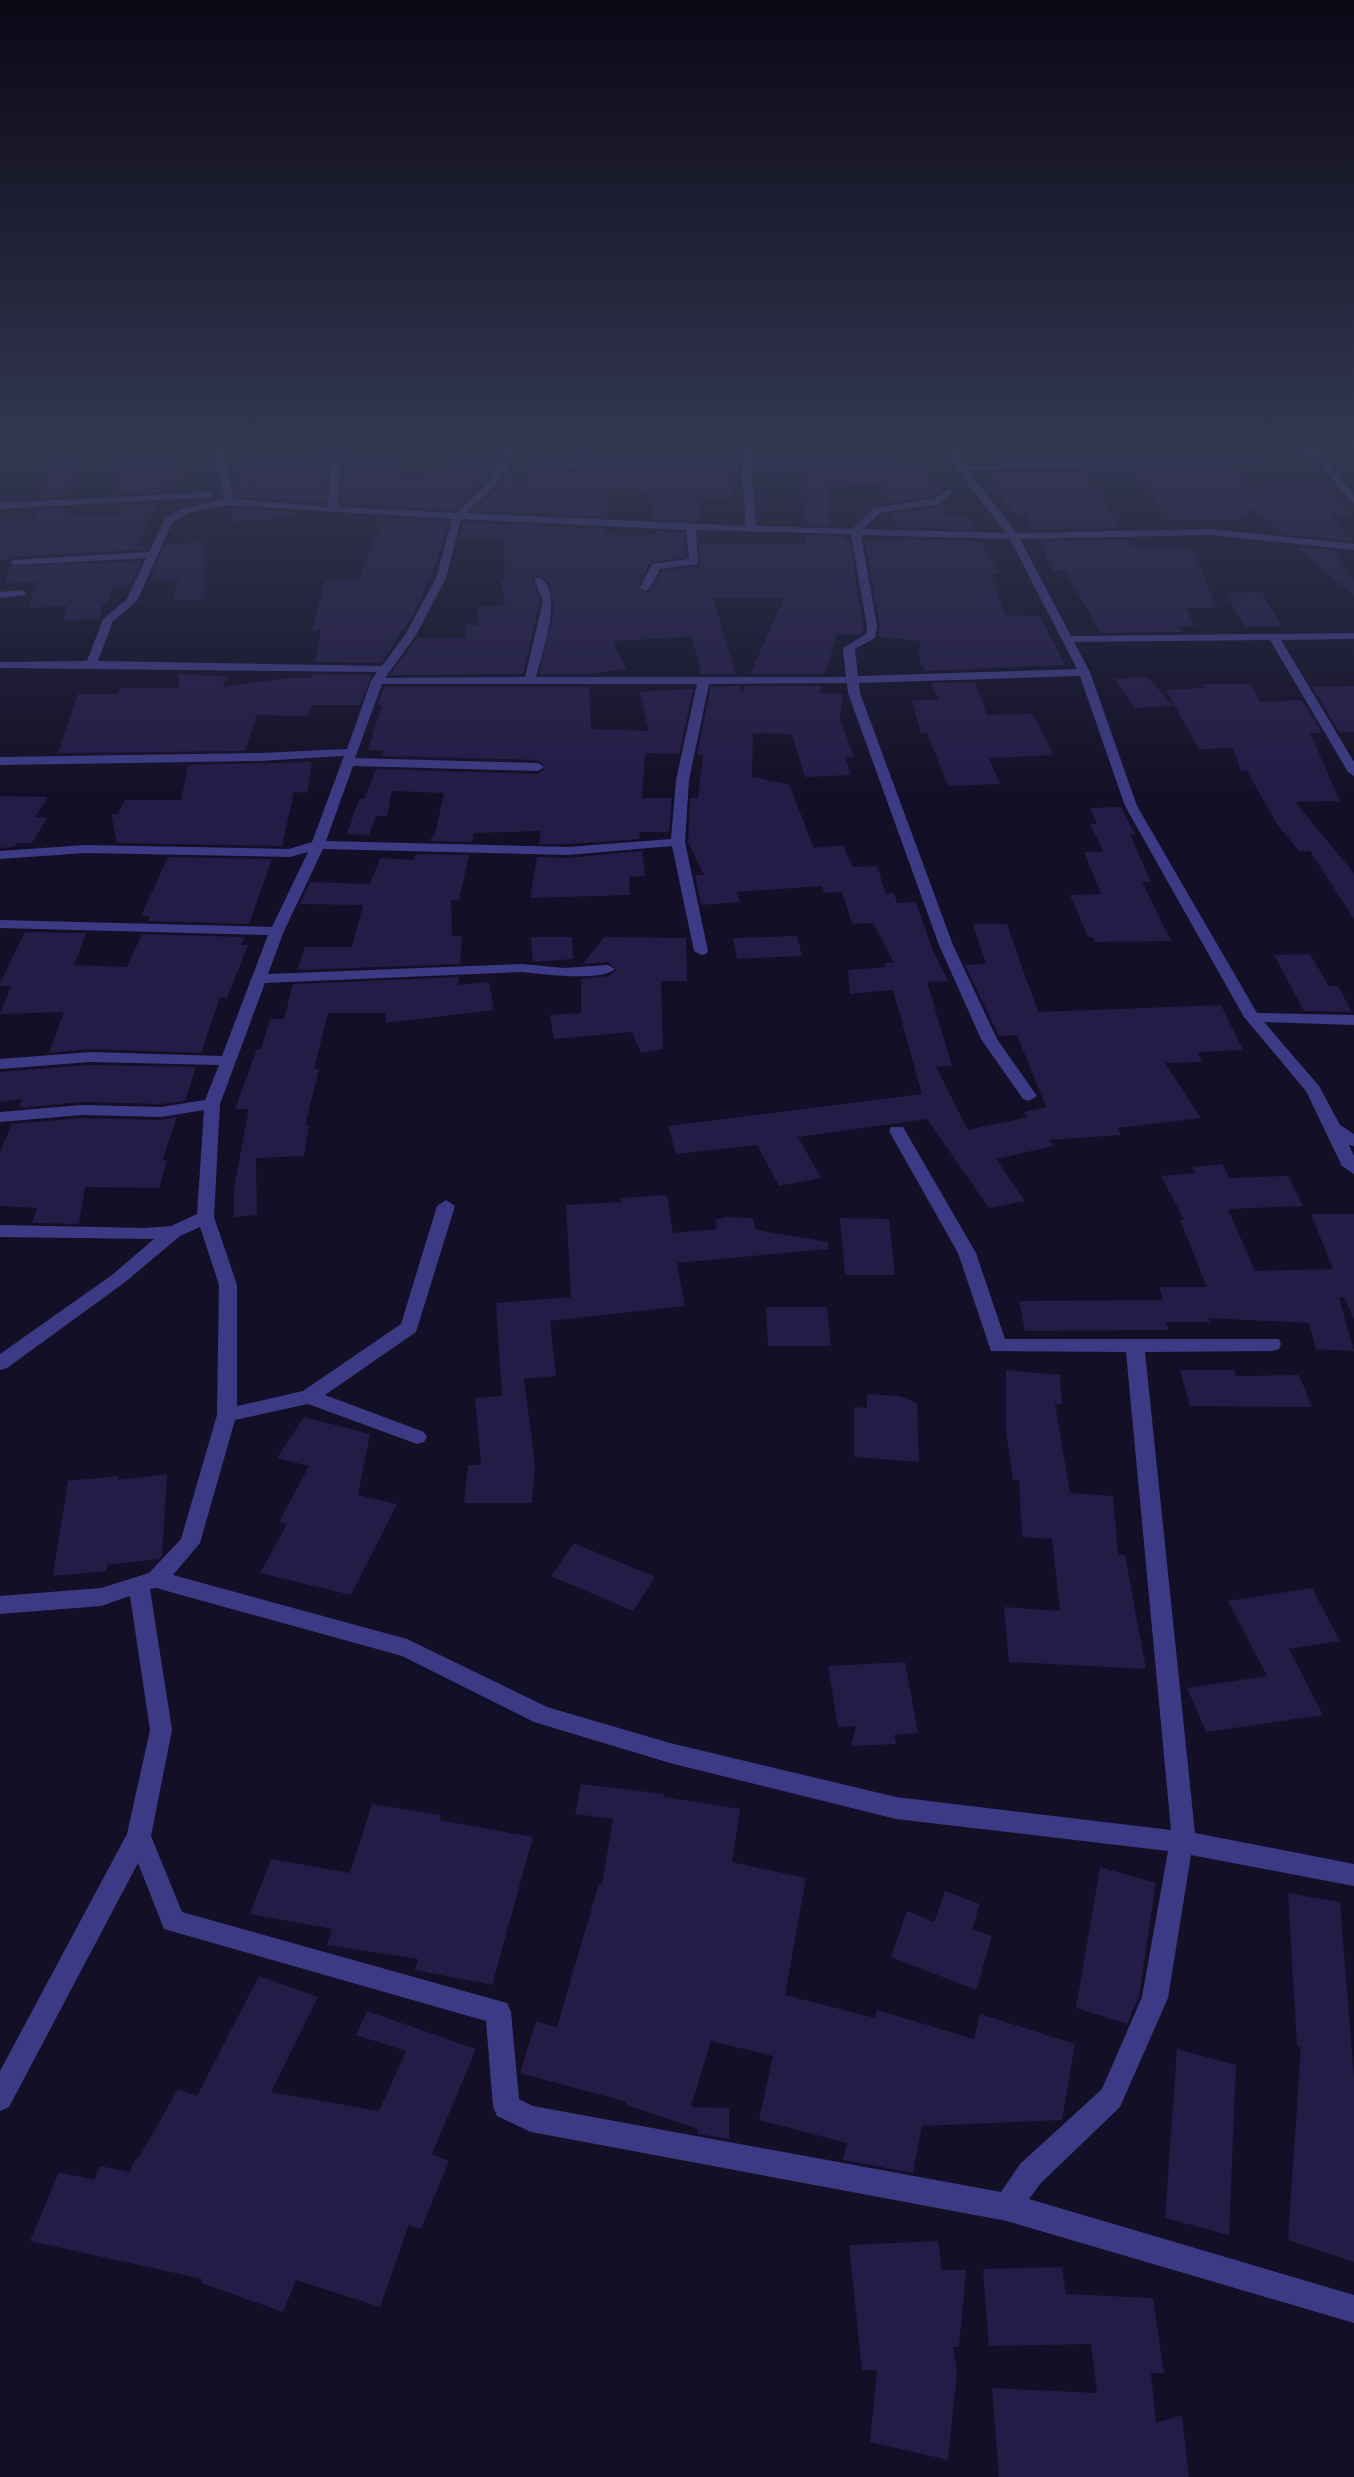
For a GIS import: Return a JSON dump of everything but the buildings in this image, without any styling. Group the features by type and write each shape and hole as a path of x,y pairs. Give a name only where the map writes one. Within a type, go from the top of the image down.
{"street":[{"path":"91,663 108,619 132,601 149,564"},
{"path":"0,1605 101,1597 147,1582 190,1543 227,1415 228,1285 205,1217 212,1104 277,931 318,845 380,675 410,635 441,578 445,564"},
{"path":"645,588 656,566 679,564"},
{"path":"861,564 872,636 849,648 852,680 879,765 946,945 989,1039 1029,1096"},
{"path":"1028,564 1084,672 1131,806 1252,1017 1312,1089 1334,1128 1350,1166 1354,1168"},
{"path":"530,680 548,601 539,580"},
{"path":"0,594 21,593"},
{"path":"1067,639 1354,636"},
{"path":"1275,637 1354,772"},
{"path":"0,665 91,663 530,680 852,680 1084,672"},
{"path":"701,951 678,842 678,819 688,748 704,679"},
{"path":"0,761 349,757 538,767"},
{"path":"0,855 85,849 290,853 318,845 568,851 678,842"},
{"path":"0,924 277,931"},
{"path":"260,979 522,968 564,972 608,969"},
{"path":"1252,1017 1354,1020"},
{"path":"0,1064 90,1057 230,1061"},
{"path":"0,1117 82,1110 161,1112 212,1104"},
{"path":"1334,1128 1354,1141"},
{"path":"897,1131 967,1253 998,1346 1272,1344"},
{"path":"227,1415 309,1397 409,1327 446,1206"},
{"path":"0,1363 118,1279 174,1232 205,1217"},
{"path":"0,1231 133,1234 174,1232"},
{"path":"1007,2207 1030,2174 1111,2098 1155,1998 1182,1842 1135,1345"},
{"path":"309,1397 417,1437"},
{"path":"147,1582 407,1648 542,1715 670,1753 896,1808 1182,1842 1354,1875"},
{"path":"0,2098 139,1836 161,1730 147,1582"},
{"path":"139,1836 173,1921 498,2012 506,2107 531,2119 1007,2207 1354,2309"}]}
